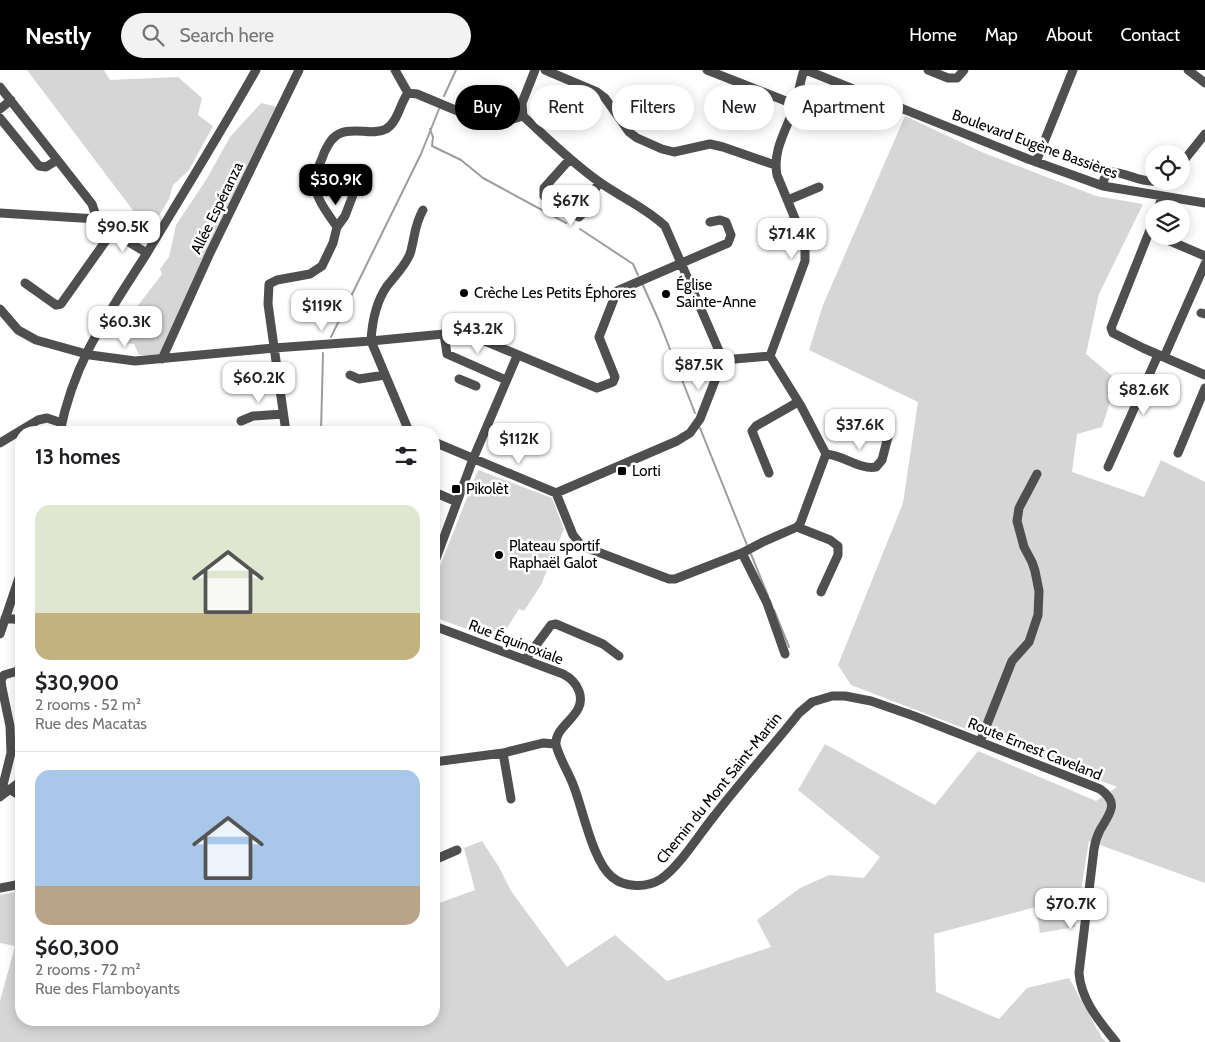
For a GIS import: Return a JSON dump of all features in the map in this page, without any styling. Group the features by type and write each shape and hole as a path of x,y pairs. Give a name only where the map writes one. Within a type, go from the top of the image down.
{"street":[{"path":"61,426 85,354 256,70"},
{"name":"Allée Espéranza","path":"162,359 299,70"},
{"path":"395,70 408,93"},
{"path":"440,445 556,493 678,441 690,433 700,419 723,360 665,226 599,182 570,159 523,116 522,103 535,70"},
{"path":"545,70 597,92 605,98 629,132 637,138 662,149 674,152 710,144 723,146 775,165"},
{"path":"707,70 784,101"},
{"path":"801,85 805,70"},
{"name":"Boulevard Eugène Bassières","path":"805,70 1036,162 1103,186 1205,203"},
{"path":"928,70 948,78 957,78 964,70"},
{"path":"1036,162 1073,70"},
{"path":"1188,70 1205,83"},
{"path":"0,87 92,204 96,216 112,232 146,253"},
{"path":"408,93 417,94 484,122 496,124 523,116"},
{"path":"337,227 322,204 316,188 315,175 327,148 332,139 339,133 386,129 394,121 402,101 408,93"},
{"path":"0,109 11,100"},
{"path":"0,118 38,166 46,167 57,160"},
{"path":"770,356 805,261 805,243 777,175 775,165 776,154 785,130"},
{"path":"1190,153 1205,134"},
{"path":"570,159 544,188 544,196 553,204 578,218 599,182"},
{"path":"1103,186 1104,178 1109,172 1145,180"},
{"path":"788,200 819,187"},
{"path":"285,426 268,304 269,284 277,280 310,274 322,266 333,243 337,227 345,216 353,195"},
{"path":"0,208 56,214"},
{"path":"407,426 372,341 372,326 377,306 386,287 406,262 412,246 417,221 423,210"},
{"path":"0,213 96,216"},
{"path":"461,331 597,388 613,382 615,377 599,337 616,293 619,289 728,243 731,235 726,222 720,220 710,222"},
{"path":"26,283 56,305 61,304 112,232"},
{"path":"1149,245 1111,328 1112,333 1205,375"},
{"path":"1178,245 1205,256"},
{"path":"1108,467 1205,264"},
{"path":"0,309 18,330 36,340 85,354 135,361 447,333 447,354 506,380"},
{"path":"440,548 473,459 517,356"},
{"path":"723,360 770,356"},
{"path":"556,493 573,535 582,546 669,579 675,579 742,554 763,542 797,527 800,524 826,454 770,356"},
{"path":"468,382 474,366"},
{"path":"350,375 359,379 385,375"},
{"path":"1178,453 1205,388"},
{"path":"769,473 752,431 756,426 798,402"},
{"path":"241,421 253,416 283,414"},
{"path":"28,426 38,420 47,418 62,423"},
{"path":"0,443 15,434"},
{"path":"826,454 835,455 864,466 876,467 882,460 888,437"},
{"path":"980,742 1012,661 1030,642 1038,615 1038,591 1035,571 1024,547 1017,521 1019,508 1037,474"},
{"path":"440,495 457,502"},
{"path":"797,527 830,540 838,546 838,555 821,592"},
{"path":"742,554 767,603 785,654"},
{"path":"0,634 15,590"},
{"path":"6,618 15,619"},
{"path":"525,660 551,625 556,624 602,644 618,656"},
{"name":"Rue Équinoxiale","path":"440,628 525,660 569,678 574,683 580,694 580,704 577,712 558,734 555,744"},
{"path":"0,796 11,752 10,726 2,680 4,674 15,671"},
{"name":"Route Ernest Caveland","path":"812,702 832,696 845,696 871,701 914,716 1106,793 1111,801 1110,814 1099,832 1094,849 1079,973 1080,984 1086,1001 1116,1042"},
{"name":"Chemin du Mont Saint-Martin","path":"555,744 574,787 602,866 618,882 635,886 650,884 662,879 674,867 799,713 812,702"},
{"path":"440,761 503,753 543,743 555,744"},
{"path":"503,753 511,799"},
{"path":"0,796 15,785"},
{"path":"9,789 15,792"},
{"path":"440,857 457,850"},
{"path":"0,888 15,885"}],"shaded area":[{"path":"27,70 104,70 110,80 178,77 202,98 198,115 213,126 189,170 173,185 169,199 160,214 147,229"},
{"path":"261,103 278,107 160,355 139,355 134,344 124,343 128,331 138,326 133,312 162,274 160,269 169,257 176,225 206,180 230,137"},
{"path":"905,116 984,153 1096,196 1143,204 1099,294 1086,354 1117,380 1102,427 1077,434 1072,472 1144,497 1161,460 1205,482 1205,883 1089,841 1075,927 1040,933 1036,907 934,934 936,992 999,1019 1027,988 1069,978 1106,1042 0,1042 0,1001 15,946 15,1026 440,1026 440,903 475,890 464,848 482,841 499,867 511,891 567,967 615,935 667,981 771,947 757,920 800,888 829,875 864,878 880,857 798,790 825,744 935,805 978,751 1096,801 1117,787 851,685 838,665 903,503 918,402 809,350 823,305 899,130 903,130"},
{"name":"Plateau sportif Raphaël Galot","path":"478,470 552,498 564,529 541,585 524,611 519,609 499,641 440,619 440,566"},
{"path":"15,892 15,946 0,943 0,895"}],"waterway":[{"path":"444,96 456,70"},
{"path":"331,337 421,154 439,109"},
{"path":"430,129 433,137 432,146 461,160 483,178 566,223"},
{"path":"580,229 633,264 638,275"},
{"path":"642,283 695,413"},
{"path":"321,426 323,353"},
{"path":"700,428 747,545"},
{"path":"751,554 768,596"},
{"path":"774,610 789,647"}],"place":[{"name":"Crèche Les Petits Éphores","path":"464,293"},
{"name":"Église Sainte-Anne","path":"666,294"},
{"name":"Lorti","path":"622,471"},
{"name":"Pikolèt","path":"456,489"},
{"name":"Plateau sportif Raphaël Galot","path":"499,555"}]}
